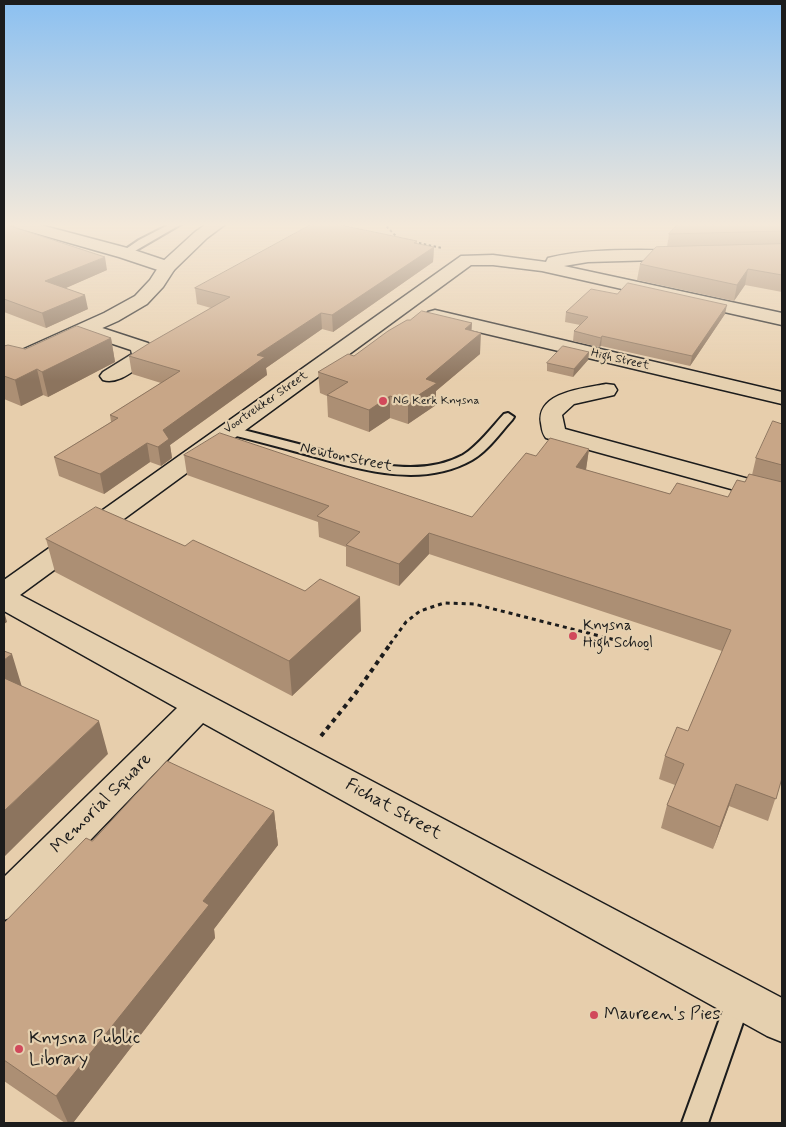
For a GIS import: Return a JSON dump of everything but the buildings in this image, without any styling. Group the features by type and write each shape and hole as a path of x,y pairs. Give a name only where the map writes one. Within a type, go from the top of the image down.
{"street":[{"path":"9,359 87,329 111,317 141,300 162,276"},
{"name":"Voortrekker Street","path":"4,593 445,276"},
{"path":"585,276 782,320"},
{"name":"High Street","path":"399,308 782,398"},
{"path":"87,329 141,347 142,356 110,376"},
{"path":"606,390 567,399 561,403 550,414 554,433 782,496"},
{"name":"Fichat Street","path":"4,599 782,1021"},
{"name":"Memorial Square","path":"4,903 200,706"}],"lane":[{"name":"Newton Street","path":"228,430 361,464 393,470 424,469 447,466 468,457 508,417"},
{"path":"695,1123 739,999"}],"path":[{"path":"300,759 355,694 406,622 420,611 444,603 474,604 651,650"}],"place":[{"name":"NG Kerk Knysna","path":"383,401"},
{"name":"Knysna High School","path":"573,636"},
{"name":"Maureen's Pies","path":"594,1015"},
{"name":"Knysna Public Library","path":"19,1049"}]}
